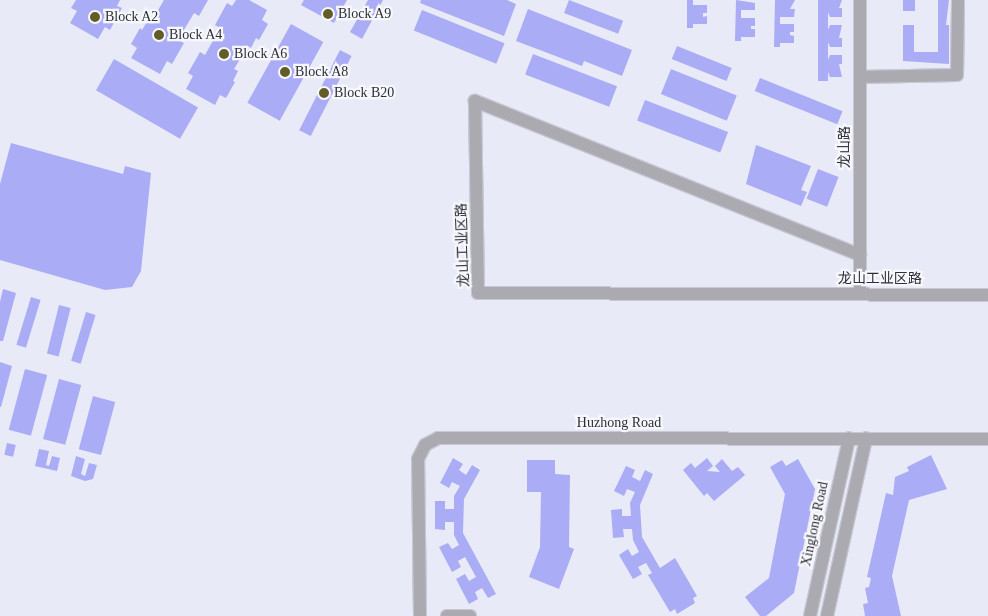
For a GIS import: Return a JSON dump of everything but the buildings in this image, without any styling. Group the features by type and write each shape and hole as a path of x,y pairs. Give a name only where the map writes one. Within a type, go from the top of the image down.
{"street":[{"name":"龙山路","path":"860,0 860,294"},
{"path":"860,77 957,76 958,0"},
{"name":"龙山工业区路","path":"860,255 475,101 478,293 988,295"},
{"name":"Huzhong Road","path":"420,616 418,459 425,445 438,438 988,438"},
{"name":"Xinglong Road","path":"810,616 849,438"},
{"path":"827,616 866,438"},
{"path":"447,616 470,616"}],"place":[{"name":"Block A9","path":"328,14"},
{"name":"Block A2","path":"95,17"},
{"name":"Block A4","path":"159,35"},
{"name":"Block A6","path":"224,54"},
{"name":"Block A8","path":"285,72"},
{"name":"Block B20","path":"324,93"}]}
